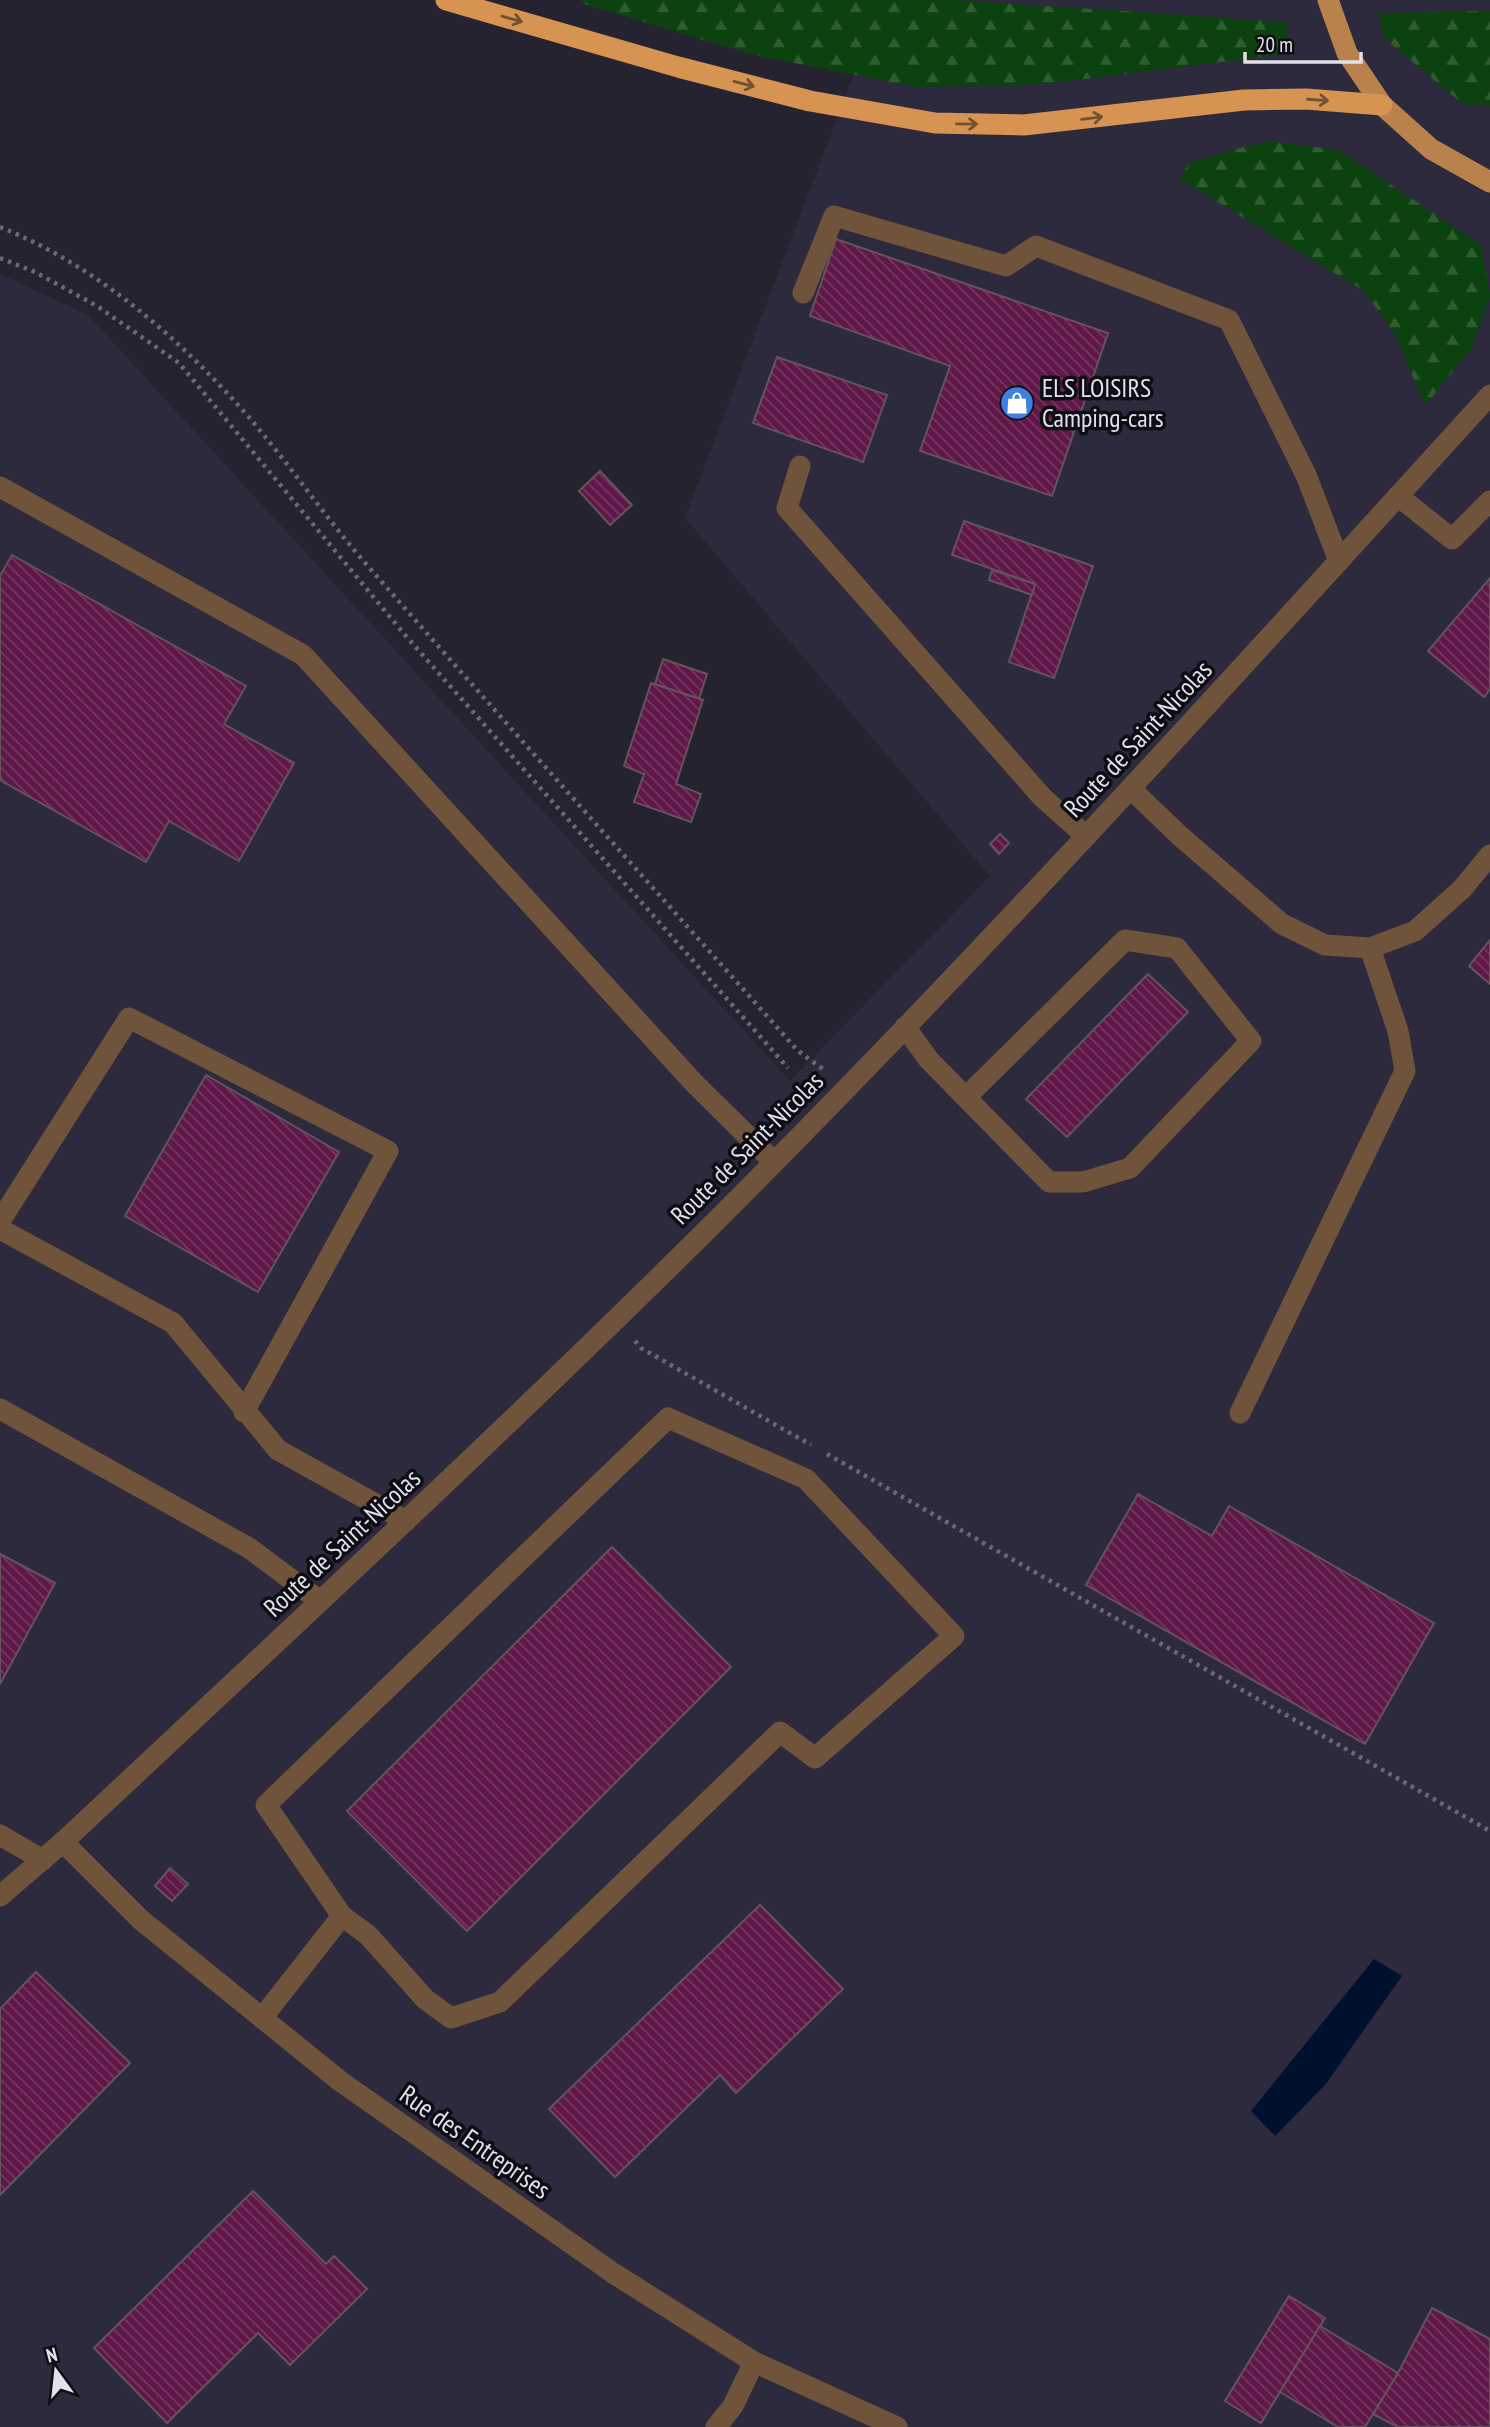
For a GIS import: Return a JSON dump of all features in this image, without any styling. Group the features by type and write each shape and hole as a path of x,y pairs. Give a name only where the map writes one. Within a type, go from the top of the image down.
{"highway":[{"path":"446,0 678,67 810,101 935,124 1024,125 1265,99 1382,105"}],"main road":[{"path":"1328,0 1347,53 1382,105 1431,149 1490,182"}],"street":[{"path":"803,293 834,216 1006,266 1035,246 1229,320 1306,475 1339,561"},
{"name":"Route de Saint-Nicolas","path":"0,1896 64,1842 548,1387 774,1162 1131,789 1490,395"},
{"path":"800,466 787,508 1043,798 1086,836"},
{"path":"0,487 303,655 694,1083 774,1162"},
{"path":"1398,496 1452,539 1490,501"},
{"path":"1131,789 1180,836 1282,923 1325,945 1370,948 1415,931 1462,889 1490,855"},
{"path":"905,1027 929,1060 1049,1182 1083,1182 1130,1168 1251,1041 1177,948 1125,940 966,1097"},
{"path":"1240,1413 1405,1071 1398,1031 1370,948"},
{"path":"0,1221 130,1018 388,1151 244,1412"},
{"path":"0,1229 173,1323 278,1450 406,1521"},
{"path":"0,1409 249,1548 320,1601"},
{"path":"668,1419 806,1479 954,1636 815,1758 780,1732 499,2002 451,2018 425,1999 368,1935 342,1916 266,1805 668,1419"},
{"path":"0,1835 43,1860"},
{"name":"Rue des Entreprises","path":"64,1842 141,1920 340,2081 613,2273 754,2362 897,2427"},
{"path":"262,2018 342,1916"},
{"path":"716,2427 733,2406 754,2362"}],"path":[{"path":"0,227 36,242 115,290 183,347 247,416 371,570 798,1051 847,1088"},
{"path":"0,258 35,272 97,306 179,363 405,635 788,1068"},
{"path":"631,1337 641,1348 1490,1831"}],"shaded area":[{"path":"882,0 1490,0 1490,2427 0,2427 0,274 88,315 790,1081 990,876 685,518"}],"green space":[{"path":"581,0 955,0 1287,22 1287,54 1045,84 916,87 750,54 584,4"},
{"path":"1490,11 1490,105 1463,104 1384,38 1378,13"},
{"path":"1266,141 1339,150 1481,245 1490,295 1473,346 1425,406 1396,336 1364,291 1178,178 1191,162"}],"water":[{"path":"1374,1959 1402,1976 1325,2085 1275,2136 1251,2111"}],"building":[{"path":"836,239 1108,333 1052,496 920,451 950,366 810,316"},
{"path":"777,357 887,395 863,462 753,423"},
{"path":"600,471 632,505 610,525 579,491"},
{"path":"964,521 1093,566 1054,678 1009,662 1035,584 952,555"},
{"path":"12,555 246,686 224,724 294,763 239,861 169,821 146,862 0,780 0,576"},
{"path":"992,570 1035,584 1032,595 989,580"},
{"path":"1490,578 1490,689 1484,697 1428,651"},
{"path":"663,659 707,674 699,699 655,684"},
{"path":"651,683 703,700 676,784 701,794 691,822 634,802 644,774 624,766"},
{"path":"1000,834 1009,843 999,854 990,844"},
{"path":"1490,940 1490,984 1469,966"},
{"path":"1148,974 1188,1012 1067,1137 1026,1099"},
{"path":"206,1075 339,1152 258,1292 125,1216"},
{"path":"1138,1494 1212,1536 1229,1506 1434,1623 1365,1744 1086,1585"},
{"path":"612,1547 731,1667 467,1931 347,1811"},
{"path":"0,1554 55,1583 0,1684"},
{"path":"170,1868 188,1884 172,1901 155,1886"},
{"path":"760,1905 843,1989 736,2093 720,2075 615,2177 549,2109"},
{"path":"36,1972 130,2063 0,2195 0,2009"},
{"path":"253,2191 326,2264 334,2256 367,2289 290,2365 258,2333 167,2423 94,2348"},
{"path":"1289,2296 1325,2318 1261,2423 1225,2401"},
{"path":"1432,2308 1490,2339 1490,2427 1398,2427 1373,2414"},
{"path":"1320,2326 1398,2373 1365,2427 1338,2427 1280,2392"}],"place":[{"name":"ELS LOISIRS Camping-cars","path":"1017,403"}]}
